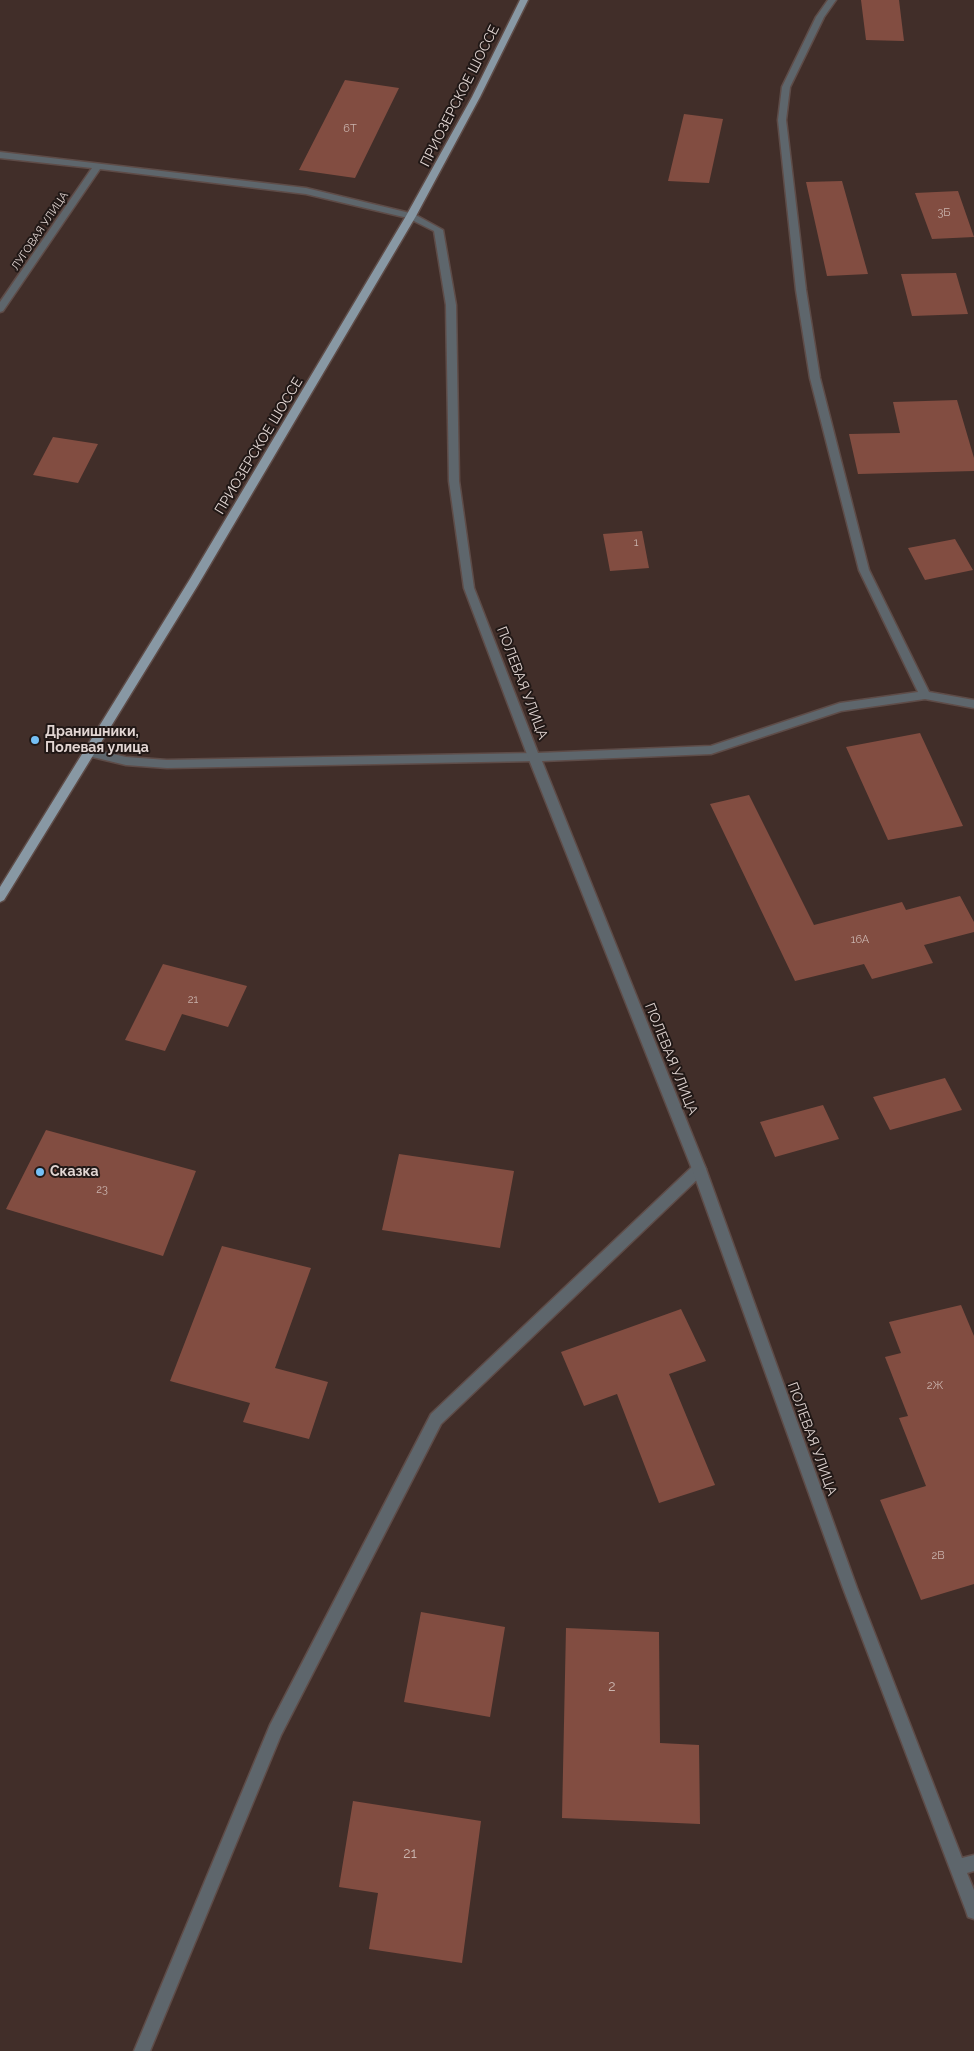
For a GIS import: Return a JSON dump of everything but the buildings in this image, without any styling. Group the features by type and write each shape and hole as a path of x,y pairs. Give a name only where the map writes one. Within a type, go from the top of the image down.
{"main road":[{"name":"ПРИОЗЕРСКОЕ ШОССЕ","path":"0,897 279,440 411,216 476,97 524,0"}],"street":[{"path":"832,0 820,17 786,87 782,120 801,290 815,378 864,570 925,695"},
{"path":"0,156 98,166 306,192 411,216"},
{"name":"ЛУГОВАЯ УЛИЦА","path":"0,309 98,166"},
{"name":"ПОЛЕВАЯ УЛИЦА","path":"411,216 438,230 450,305 454,481 469,588 534,757 699,1169 850,1588 966,1865 974,1911"},
{"path":"88,752 126,761 167,764 534,757 710,750 840,707 925,695 974,704"},
{"path":"142,2051 275,1730 436,1419 699,1169"}],"place":[{"name":"Дранишники, Полевая улица","path":"35,740"},
{"name":"Сказка","path":"40,1172"}]}
